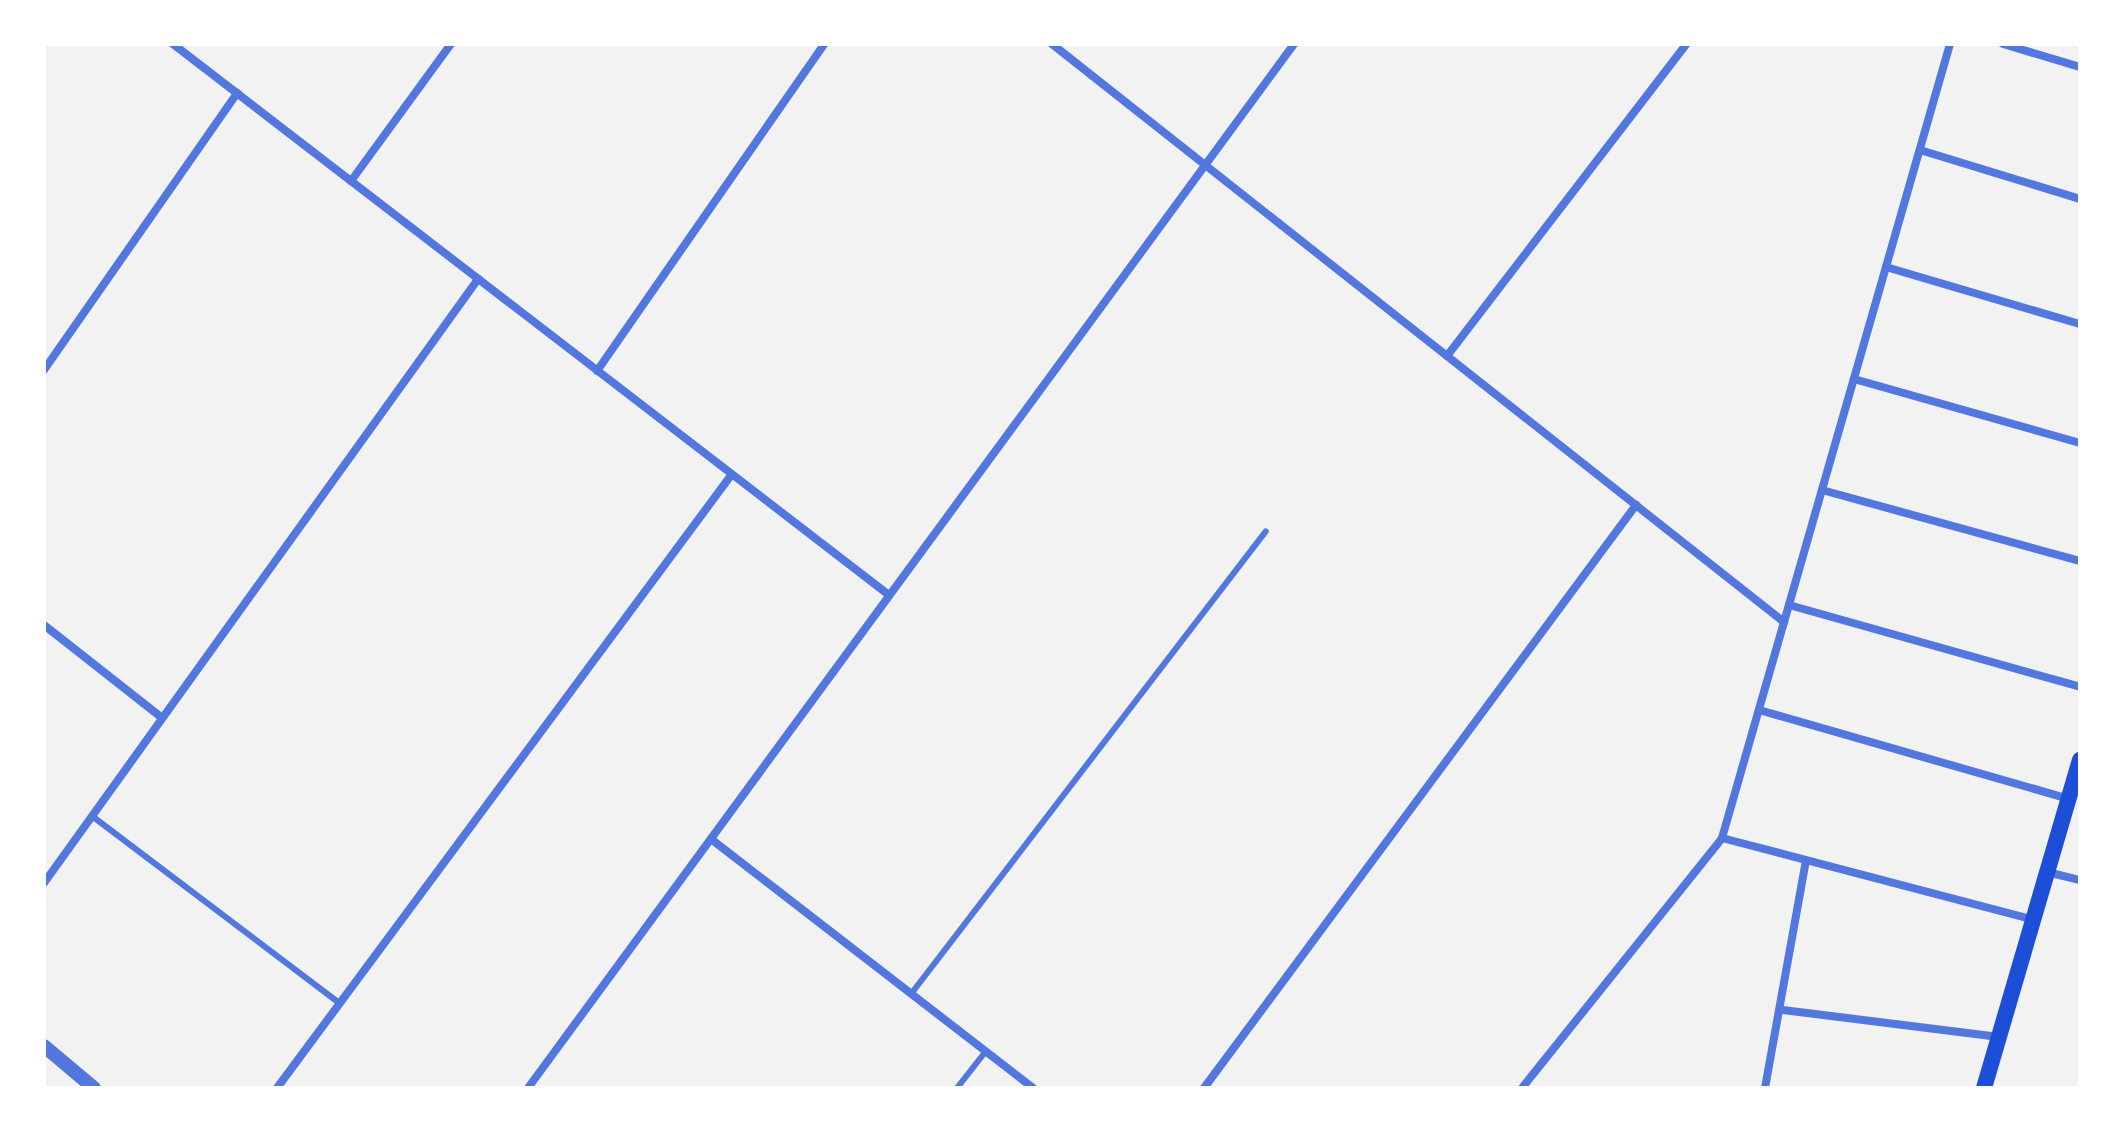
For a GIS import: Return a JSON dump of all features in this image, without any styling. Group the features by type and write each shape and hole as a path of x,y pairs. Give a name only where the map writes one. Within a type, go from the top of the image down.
{"main road":[{"path":"1984,1088 2080,760"}],"street":[{"path":"173,44 889,595"},
{"path":"351,181 451,44"},
{"path":"597,371 824,44"},
{"path":"1052,44 1784,622"},
{"path":"528,1088 1294,44"},
{"path":"1447,356 1686,44"},
{"path":"1522,1088 1722,838 1950,44"},
{"path":"2003,44 2080,67"},
{"path":"44,370 237,93"},
{"path":"1920,150 2080,199"},
{"path":"1886,267 2080,324"},
{"path":"44,883 478,279"},
{"path":"1854,379 2080,443"},
{"path":"277,1088 732,474"},
{"path":"1822,490 2080,561"},
{"path":"1204,1088 1636,505"},
{"path":"1789,605 2080,687"},
{"path":"44,625 162,718"},
{"path":"1759,710 2069,799"},
{"path":"1722,838 1805,865 2034,920"},
{"path":"711,839 1033,1088"},
{"path":"1765,1088 1783,1010 1805,865"},
{"path":"2047,872 2080,880"},
{"path":"1783,1010 1999,1037"},
{"path":"44,1046 93,1088"}],"lane":[{"path":"911,994 1266,531"},
{"path":"92,816 339,1003"},
{"path":"957,1088 986,1051"}]}
